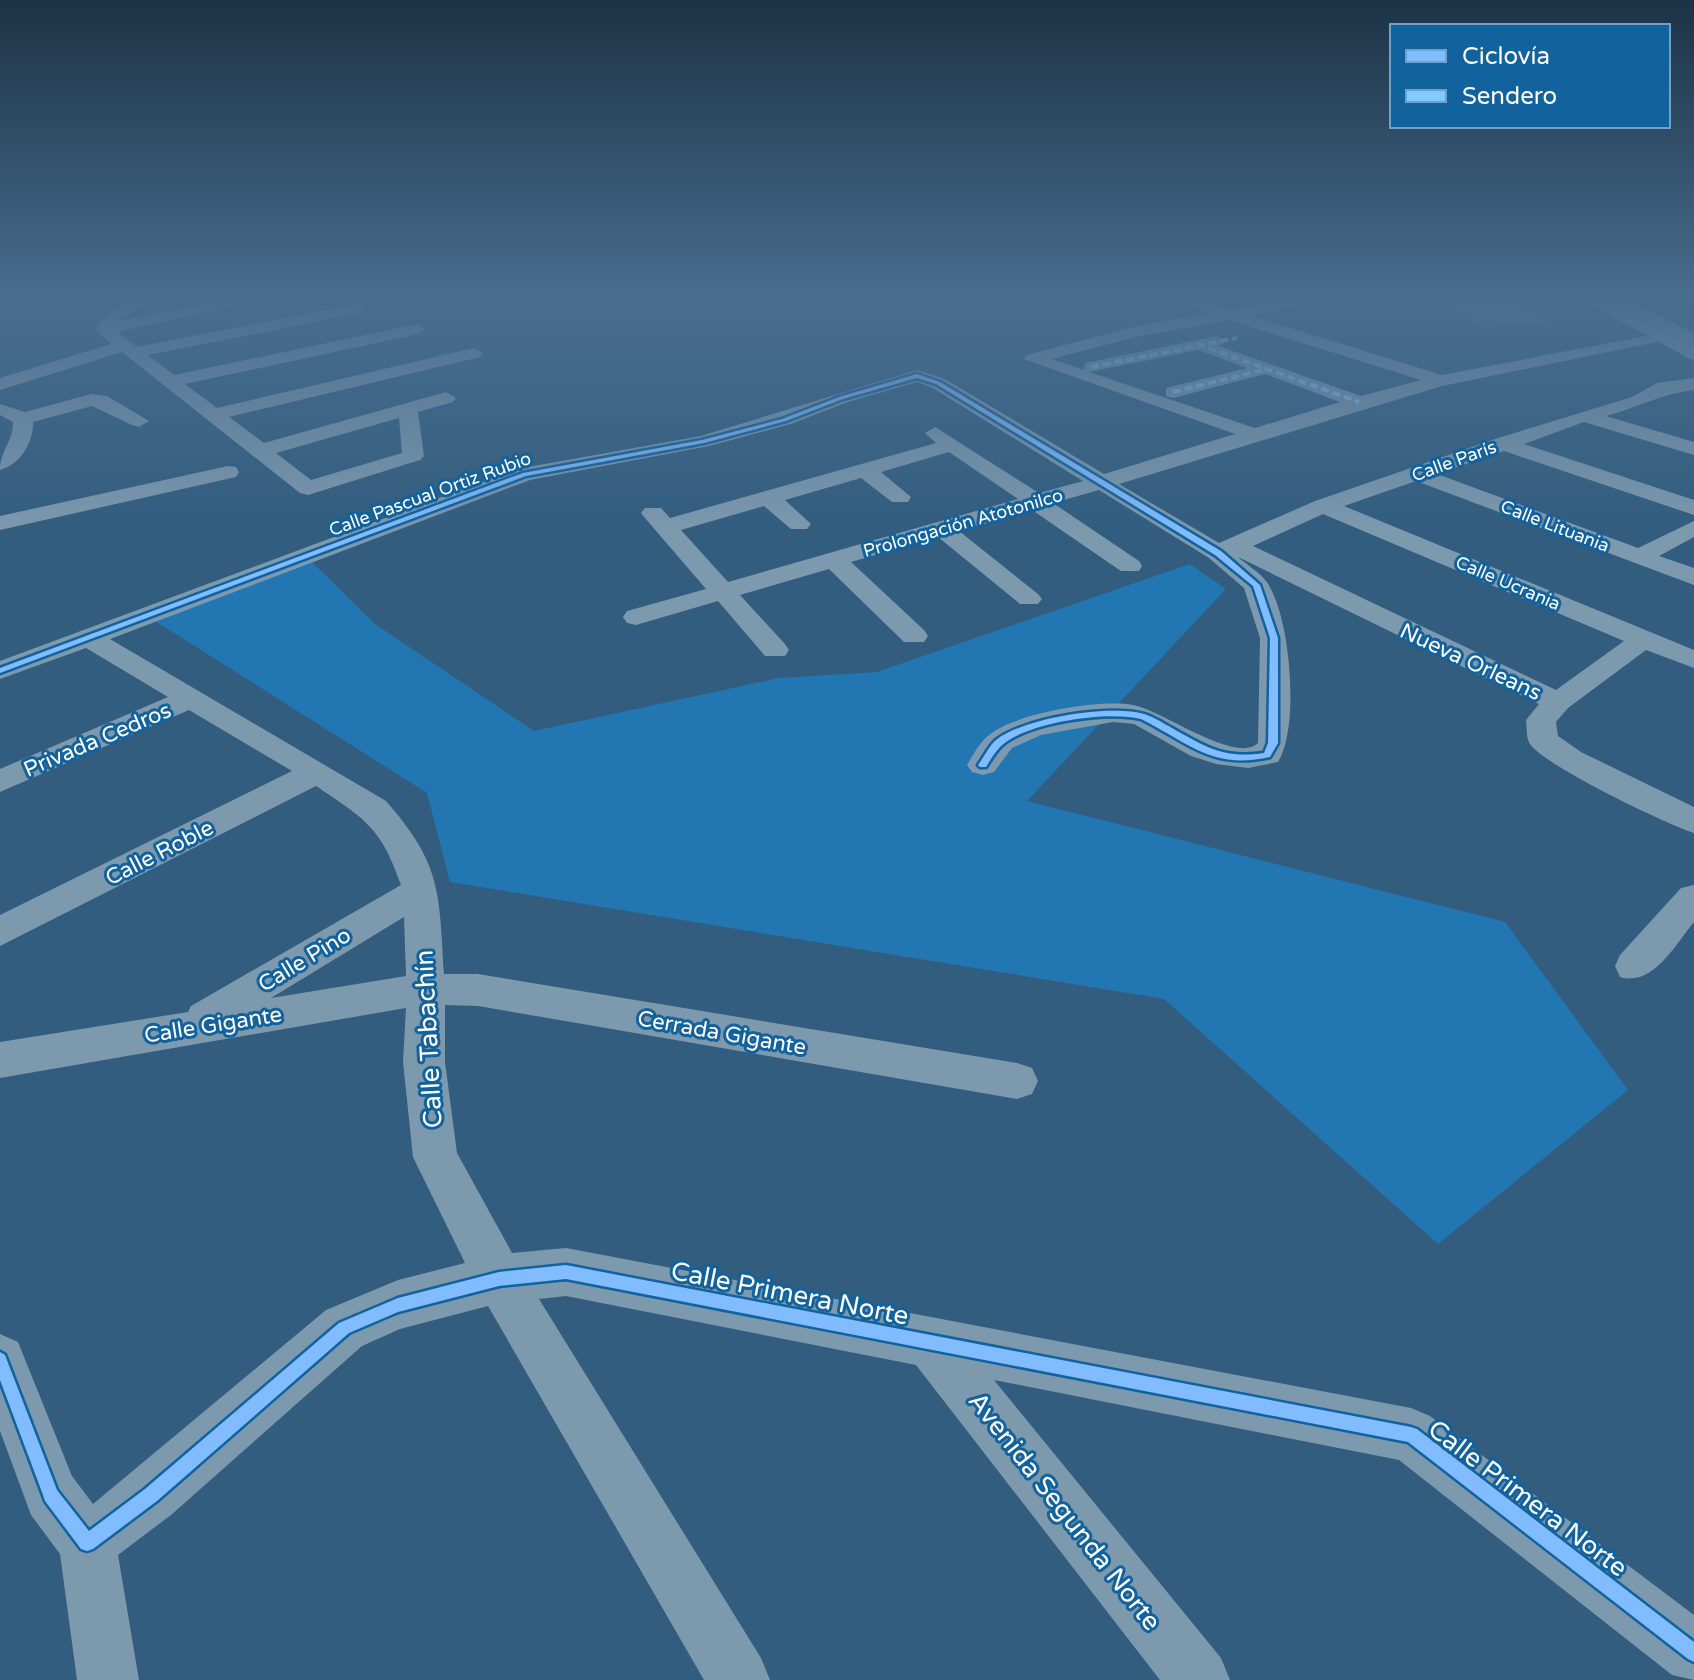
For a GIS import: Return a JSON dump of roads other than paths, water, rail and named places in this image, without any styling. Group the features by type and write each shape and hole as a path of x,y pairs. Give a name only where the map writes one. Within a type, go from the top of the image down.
{"street":[{"path":"0,384 32,375"},
{"path":"164,375 308,488 413,456 408,409"},
{"path":"172,381 198,375"},
{"path":"217,414 380,375"},
{"path":"1081,375 1257,435"},
{"path":"1173,392 1239,375"},
{"path":"1289,375 1359,402"},
{"path":"1422,375 1440,381"},
{"name":"Prolongación Atotonilco","path":"636,617 1037,502 1359,402 1468,375"},
{"name":"Calle Pascual Ortiz Rubio","path":"0,671 525,474 702,442 784,420 841,398 917,376 938,383 1099,483 1226,550"},
{"name":"Calle París","path":"1226,550 1323,506 1502,443 1639,401 1664,387 1694,384"},
{"path":"260,451 446,398"},
{"path":"0,408 23,419 100,400 139,421"},
{"path":"1639,401 1694,433"},
{"path":"1584,416 1694,449"},
{"path":"0,464 21,445 23,419"},
{"path":"927,427 1130,566"},
{"path":"1502,443 1694,508"},
{"path":"775,650 720,592 658,518 768,497 952,445"},
{"path":"865,470 900,497"},
{"path":"0,523 228,472"},
{"name":"Calle Lituania","path":"1417,474 1694,577"},
{"path":"768,497 799,524"},
{"name":"Calle Ucrania","path":"1323,506 1694,660"},
{"path":"1638,557 1694,528"},
{"path":"942,529 1029,599"},
{"path":"983,765 1001,741 1047,722 1122,712 1141,715 1213,755 1244,761 1267,755 1273,743 1274,638 1256,585 1226,550"},
{"name":"Nueva Orleans","path":"1226,550 1558,702 1541,720 1543,740 1570,759 1694,821"},
{"path":"834,560 914,636"},
{"name":"Calle Tabachín","path":"87,637 193,697 374,809 404,844 421,890 426,989 424,1062 435,1157 499,1279 739,1680"},
{"path":"1558,702 1644,639"},
{"name":"Privada Cedros","path":"0,781 193,697"},
{"name":"Calle Roble","path":"0,932 317,772"},
{"name":"Calle Pino","path":"187,1028 421,890"},
{"path":"1634,966 1694,898"},
{"name":"Calle Gigante","path":"0,1060 426,989"},
{"name":"Cerrada Gigante","path":"426,989 478,990 1017,1081"},
{"name":"Calle Primera Norte","path":"87,1543 151,1495 344,1328 398,1305 499,1279 566,1272 1411,1435 1694,1653"},
{"name":"Avenida Segunda Norte","path":"931,1343 1199,1680"},
{"path":"0,1360 51,1495 87,1543 108,1680"}]}
